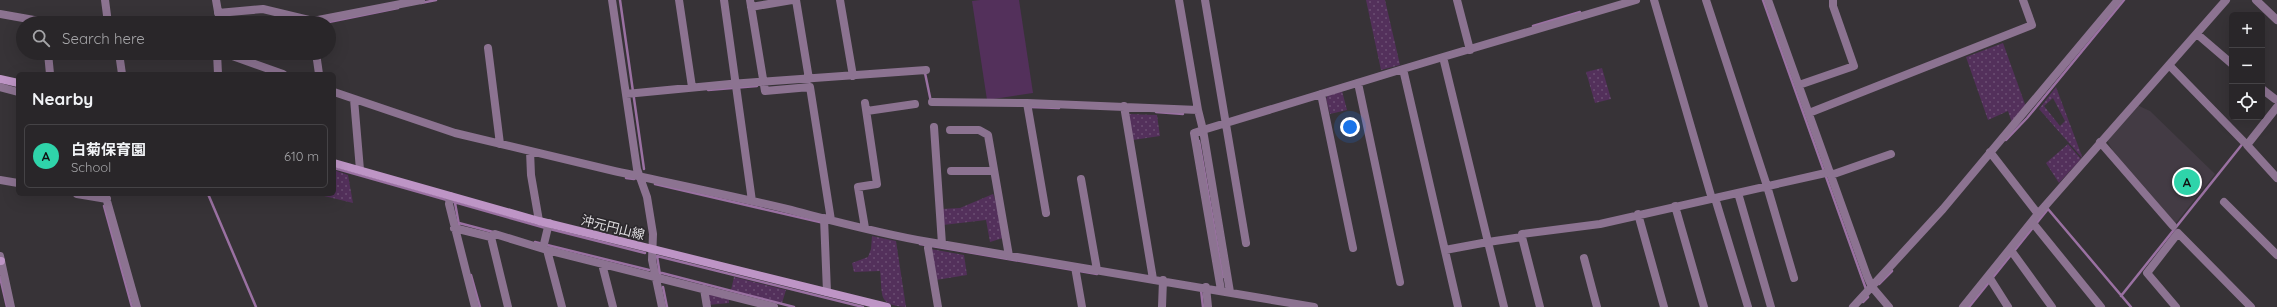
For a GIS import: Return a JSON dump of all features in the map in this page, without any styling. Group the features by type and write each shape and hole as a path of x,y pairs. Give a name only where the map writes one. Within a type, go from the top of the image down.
{"main road":[{"path":"0,79 16,83"},
{"name":"沖元円山線","path":"336,164 360,170 449,200 538,220 548,227 653,249 881,306"}],"street":[{"path":"105,0 107,16"},
{"path":"216,0 219,16"},
{"path":"336,17 422,0"},
{"path":"612,0 631,94 637,169 647,197 653,249 652,260 662,307"},
{"path":"679,0 692,87"},
{"path":"724,0 752,201"},
{"path":"792,0 751,4 765,91 810,87 826,221 827,292"},
{"path":"796,0 809,79"},
{"path":"840,0 853,76"},
{"path":"1179,0 1198,110 1203,130 1230,292"},
{"path":"1205,0 1246,243"},
{"path":"1457,0 1470,50"},
{"path":"1603,0 1606,9"},
{"path":"1221,290 1194,133 1226,120 1321,94 1636,0"},
{"path":"1654,0 1748,307"},
{"path":"1706,0 1767,186 1794,278"},
{"path":"1768,0 1809,113 1828,173 1872,287 1888,307"},
{"path":"1799,85 1854,66 1833,6 1833,0"},
{"path":"1809,113 2032,25 2023,0"},
{"path":"1853,307 1992,154 2118,0"},
{"path":"1963,307 1990,279 2012,252 2034,224 2038,214 2226,0"},
{"path":"2256,0 2277,20"},
{"path":"218,13 263,9 290,16"},
{"path":"0,14 16,17"},
{"path":"2196,34 2229,62"},
{"path":"488,48 500,144"},
{"path":"1443,57 1504,307"},
{"path":"49,60 50,72"},
{"path":"121,60 122,72"},
{"path":"218,72 219,60"},
{"path":"238,60 277,72"},
{"path":"317,60 319,72"},
{"path":"2170,65 2242,141"},
{"path":"1403,69 1458,307"},
{"path":"631,94 692,87 736,87 809,79 926,70"},
{"path":"1358,83 1400,282"},
{"path":"0,87 16,91"},
{"path":"2265,92 2276,103 2247,145 2277,178"},
{"path":"336,93 354,101 455,133 530,153 752,201 826,221 865,228 929,245 942,244 1076,270 1097,270 1153,279 1163,283 1206,290 1221,290 1289,305 1314,307"},
{"path":"1321,94 1353,248"},
{"path":"354,101 360,170"},
{"path":"932,102 1125,110 1198,110"},
{"path":"865,103 877,184 858,188 865,228"},
{"path":"867,111 915,104"},
{"path":"1028,106 1046,213"},
{"path":"1125,110 1153,279"},
{"path":"934,127 942,244"},
{"path":"950,130 979,130 988,135 1009,256"},
{"path":"2100,142 2174,226"},
{"path":"530,153 538,220"},
{"path":"1445,250 1522,237 1522,234 1600,224 1638,214 1828,173 1891,154"},
{"path":"1992,154 2038,214"},
{"path":"951,171 994,171"},
{"path":"1082,179 1097,270"},
{"path":"0,180 16,183"},
{"path":"1738,193 1771,307"},
{"path":"106,197 137,307"},
{"path":"449,200 458,229 475,307"},
{"path":"2224,202 2277,255"},
{"path":"1675,206 1704,307"},
{"path":"1638,214 1664,307"},
{"path":"2034,224 2101,307"},
{"path":"548,227 544,246 562,307"},
{"path":"458,229 491,237 495,234 544,246 602,264 655,276 757,305 774,307"},
{"path":"2176,307 2147,273 2178,233 2251,307"},
{"path":"491,237 508,307"},
{"path":"1522,237 1540,307"},
{"path":"929,245 938,307"},
{"path":"2012,252 2052,307"},
{"path":"1584,258 1597,307"},
{"path":"0,259 11,307"},
{"path":"602,264 613,307"},
{"path":"1076,270 1082,307"},
{"path":"1990,279 2008,307"},
{"path":"1162,307 1163,283"},
{"path":"704,289 707,307"},
{"path":"1206,290 1208,307"}],"shaded area":[{"path":"1019,0 1033,93 987,100 972,1"},
{"path":"1366,0 1385,0 1400,65 1381,70"},
{"path":"2003,43 2026,107 2012,123 2008,111 1988,120 1966,57"},
{"path":"1602,68 1611,99 1595,103 1586,72"},
{"path":"2056,87 2083,159 2039,109","holes":["2053,98 2065,121 2060,126 2044,106"]},
{"path":"1342,91 1347,110 1330,114 1326,99 1328,95"},
{"path":"2137,105 2150,111 2215,174 2175,224 2118,161 2108,142 2108,136"},
{"path":"1129,114 1157,115 1160,136 1133,140"},
{"path":"2068,144 2081,159 2059,183 2046,163"},
{"path":"336,171 348,175 353,203 324,196 336,196"},
{"path":"993,194 998,207 1003,238 990,242 986,220 943,225 941,209 960,208"},
{"path":"872,236 896,241 906,307 890,304 883,298 880,271 854,272 852,263 868,257 871,249"},
{"path":"931,249 964,255 967,275 936,280"},
{"path":"734,277 786,290 782,303 731,290"},
{"path":"708,294 729,299 729,303 708,305"}],"waterway":[{"path":"421,3 436,0"},
{"path":"620,0 644,169"},
{"path":"1763,0 1866,289"},
{"path":"2006,140 2027,118 2124,0"},
{"path":"336,21 398,8"},
{"path":"1533,26 1580,12"},
{"path":"923,73 925,73 931,102"},
{"path":"708,90 757,86"},
{"path":"1030,107 1059,108"},
{"path":"1156,112 1183,114"},
{"path":"1199,141 1223,277"},
{"path":"2121,296 2244,142"},
{"path":"336,169 542,227 645,253"},
{"path":"626,178 634,179"},
{"path":"655,184 824,223"},
{"path":"209,196 256,307"},
{"path":"455,203 459,225"},
{"path":"104,206 132,307"},
{"path":"1969,307 2048,209 2131,307"},
{"path":"459,223 493,232"},
{"path":"535,242 649,270"},
{"path":"920,244 1097,274"},
{"path":"660,275 657,256 863,307"},
{"path":"1879,284 1892,271"},
{"path":"658,272 794,307"},
{"path":"471,275 480,307"},
{"path":"0,277 7,307"},
{"path":"663,287 667,307"},
{"path":"1201,290 1203,307"},
{"path":"1863,302 1868,297"}],"place":[{"name":"白菊保育園","path":"2187,182"}]}
